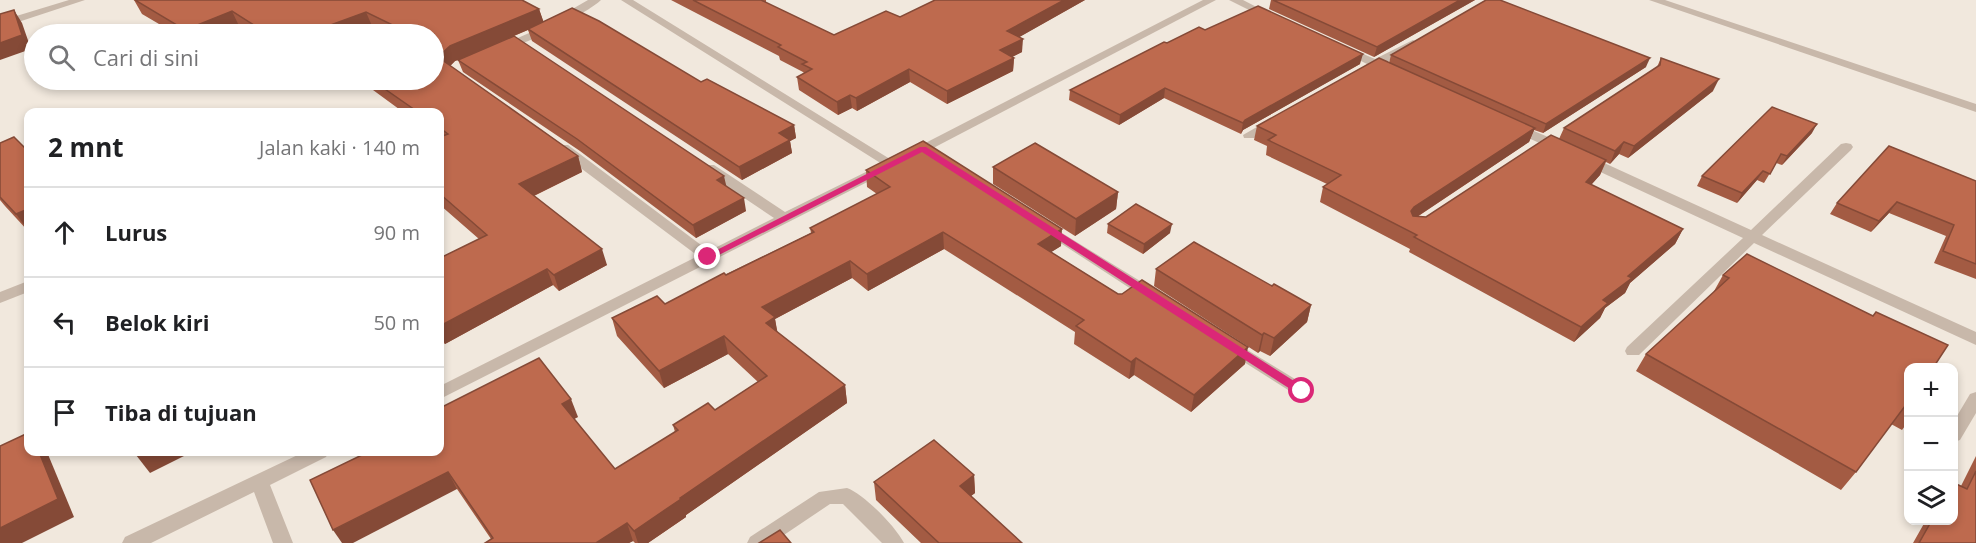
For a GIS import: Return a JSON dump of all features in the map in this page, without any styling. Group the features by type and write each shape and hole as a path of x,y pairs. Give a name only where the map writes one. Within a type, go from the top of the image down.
{"street":[{"path":"0,25 80,0"},
{"path":"490,53 524,44 596,0"},
{"path":"626,0 891,164"},
{"path":"444,391 891,164 928,152 1211,0"},
{"path":"1234,0 1278,20"},
{"path":"1653,0 1976,108"},
{"path":"1357,74 1427,34"},
{"path":"1333,44 1398,73"},
{"path":"1249,135 1288,113"},
{"path":"1504,122 1976,339"},
{"path":"555,143 708,257"},
{"path":"1633,351 1846,147"},
{"path":"695,159 784,218"},
{"path":"1032,219 1162,302"},
{"path":"0,298 24,288"},
{"path":"1222,340 1302,391"},
{"path":"1958,427 1976,398"},
{"path":"132,543 312,456"},
{"path":"259,481 283,543"},
{"path":"757,543 826,497 847,496 868,514 894,543"}],"building":[{"path":"135,0 522,0 539,9 450,46 444,52 444,24 391,24 366,12 333,24 252,24 232,11 200,24 175,24"},
{"path":"693,0 761,0 834,35 886,11 900,17 935,0 1064,0 1007,31 1023,39 1000,50 1014,58 947,91 909,69 856,98 850,95 837,102 797,77 812,69 802,64 807,62 778,47 781,45"},
{"path":"1273,0 1460,0 1377,47"},
{"path":"1486,0 1500,0 1650,58 1546,124 1391,55"},
{"path":"1258,6 1363,54 1243,123 1165,88 1120,115 1070,90 1164,42 1167,43 1199,27 1205,30"},
{"path":"572,8 599,21 701,82 707,79 794,125 779,133 790,140 739,167 528,29"},
{"path":"14,10 22,35 0,43 0,14"},
{"path":"514,36 724,176 717,180 744,198 693,225 577,139 458,60"},
{"path":"1379,58 1535,128 1414,207 1411,211 1413,216 1426,217 1551,135 1606,160 1586,182 1683,229 1628,276 1632,278 1603,300 1608,303 1581,327 1414,237 1417,235 1323,187 1341,175 1268,140 1276,135 1257,126"},
{"path":"1661,58 1719,79 1634,146 1624,142 1615,151 1564,128 1660,65"},
{"path":"444,61 578,156 519,184 602,249 554,275 547,269 444,324 444,256 487,235 444,197 444,136 448,134 444,131 444,108 412,108 386,90 444,90"},
{"path":"1772,107 1817,124 1787,156 1781,154 1770,174 1763,171 1742,193 1702,176"},
{"path":"14,137 24,147 24,211 16,214 0,197 0,143"},
{"path":"923,141 1062,229 1038,244 1118,294 1122,294 1142,280 1248,347 1194,395 1136,358 1131,362 1076,326 1084,320 943,232 867,274 850,261 762,307 775,317 766,323 845,385 634,531 627,523 596,543 485,543 493,538 448,472 333,530 310,480 360,456 444,456 444,406 539,358 571,399 562,404 615,469 678,430 673,425 708,403 715,410 767,376 724,336 659,371 612,318 657,296 665,304 724,273 726,275 814,232 810,228 890,187 866,170"},
{"path":"1035,143 1118,192 1076,219 993,167"},
{"path":"1889,146 1976,181 1976,264 1943,251 1954,225 1897,202 1879,221 1837,203"},
{"path":"1136,204 1172,224 1144,244 1108,224"},
{"path":"1194,242 1311,305 1274,338 1264,333 1262,335 1156,269"},
{"path":"1747,254 1873,316 1876,312 1948,345 1936,363 1904,363 1904,407 1856,472 1646,354 1729,278 1723,275"},
{"path":"24,435 24,456 41,456 58,499 0,528 0,446"},
{"path":"934,440 974,475 960,486 1022,543 939,543 874,482"},
{"path":"1976,471 1976,543 1919,543 1929,525 1958,525 1958,485 1967,489"},
{"path":"780,530 791,543 759,543"}],"route":[{"path":"708,257 923,148 1302,391"}]}
